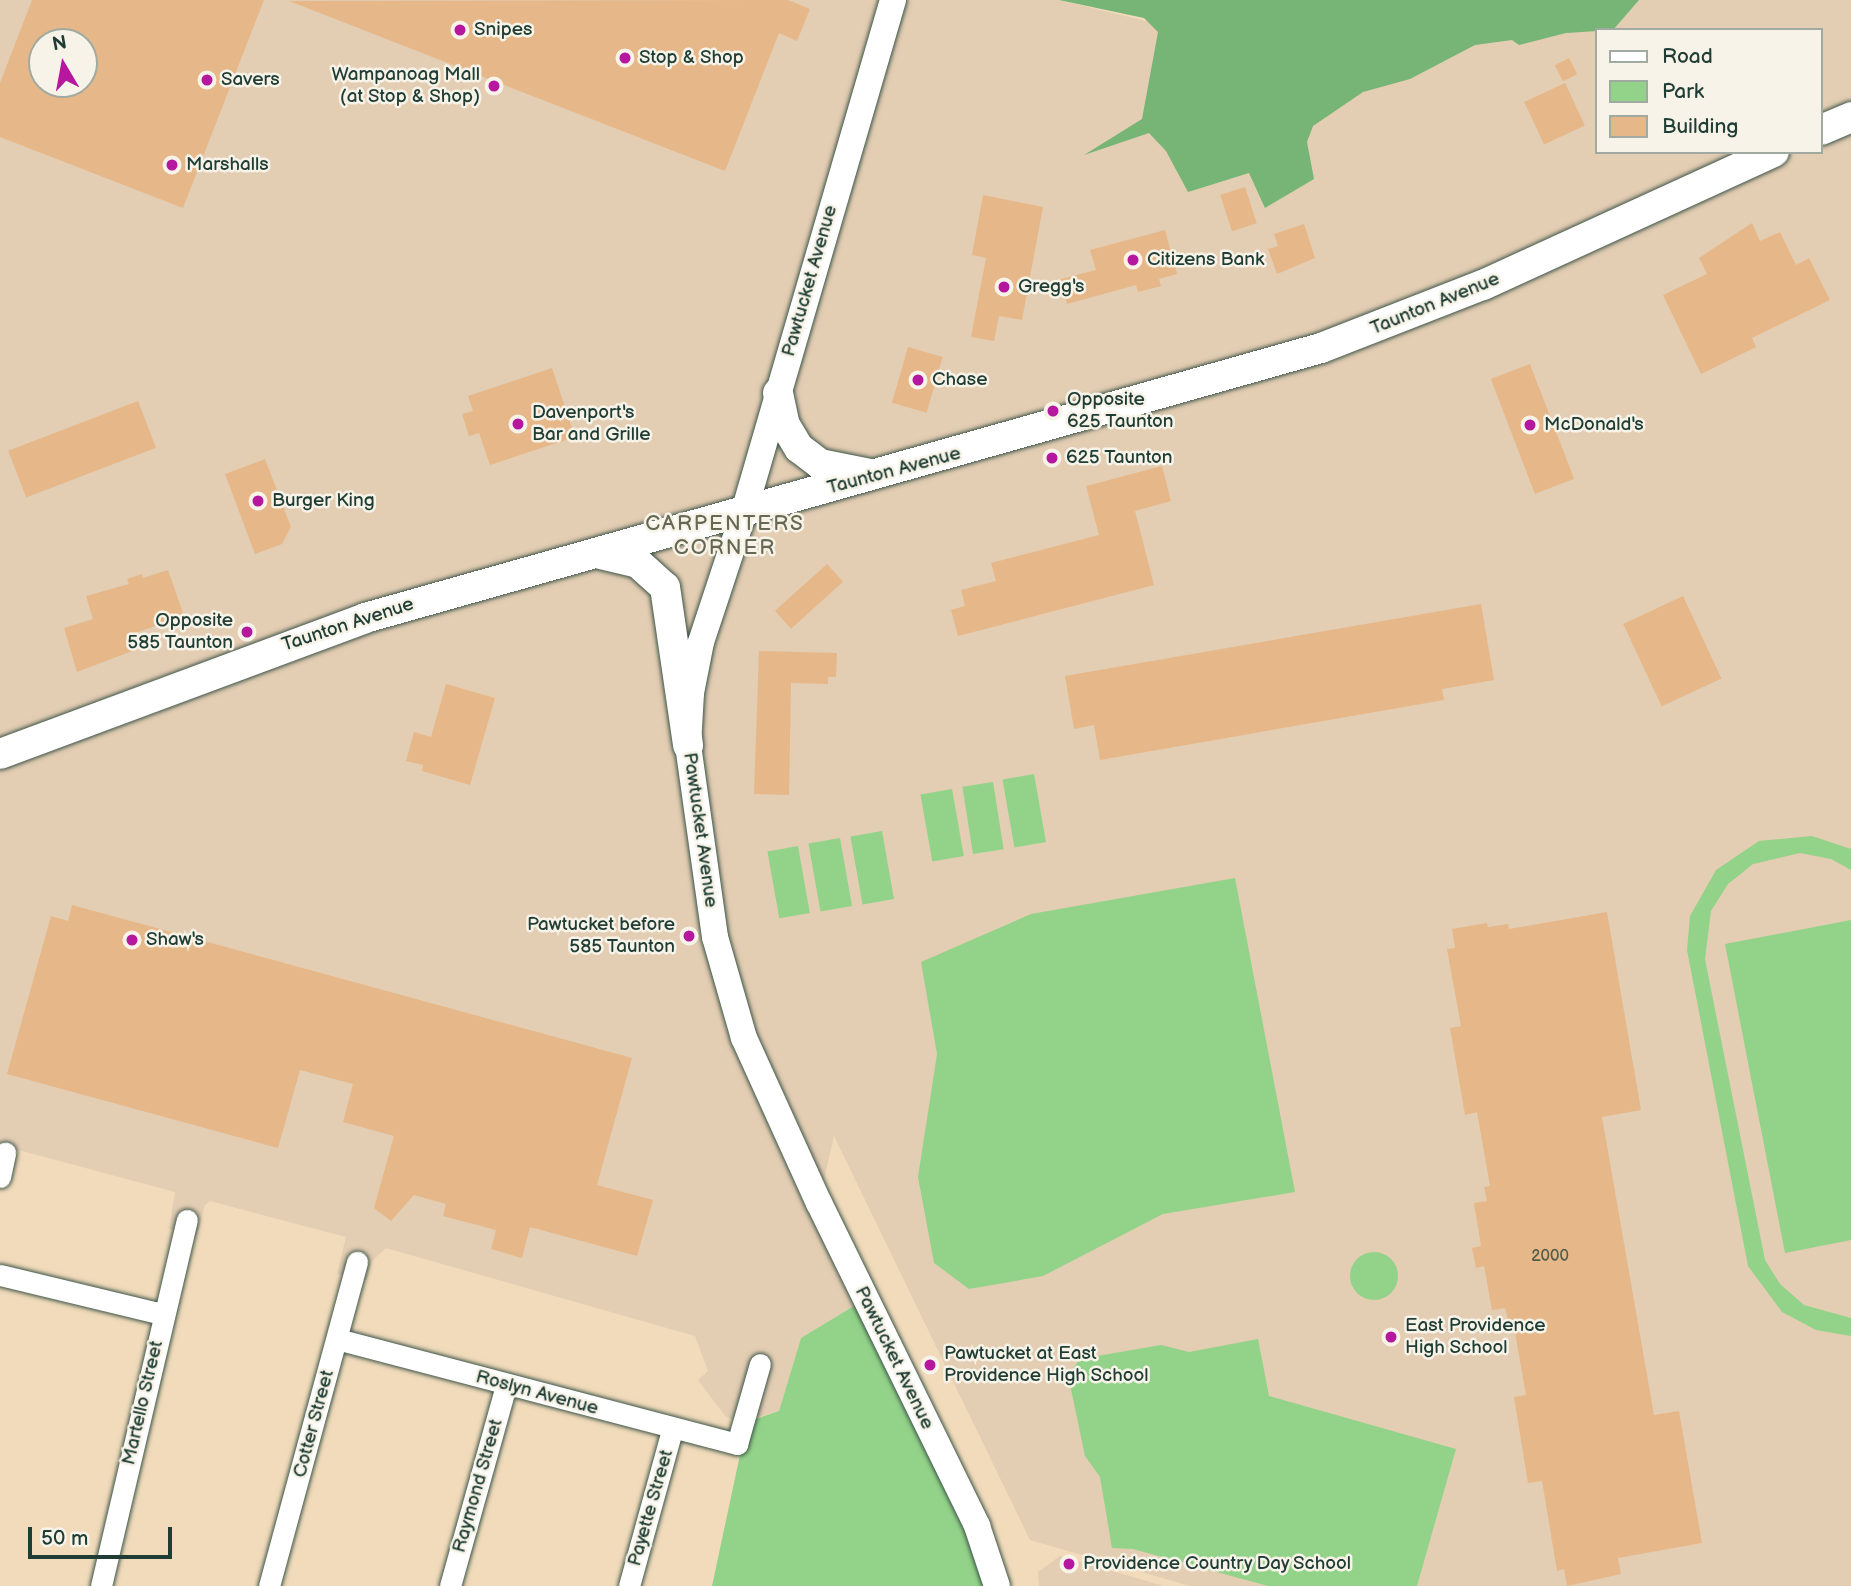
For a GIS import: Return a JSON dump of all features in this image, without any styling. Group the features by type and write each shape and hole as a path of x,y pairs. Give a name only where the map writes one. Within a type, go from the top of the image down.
{"highway":[{"path":"1823,129 1851,117"},
{"name":"Taunton Avenue","path":"0,754 336,627 884,473 1355,336 1483,285 1770,154"},
{"path":"778,393 792,438 808,456 837,470 884,473"},
{"path":"596,553 638,563 665,587 688,745"}],"main road":[{"name":"Pawtucket Avenue","path":"893,0 744,512 701,642 691,693 688,745 715,936 744,1038 818,1203 977,1526 997,1586"}],"street":[{"path":"0,1177 5,1153"},
{"name":"Martello Street","path":"101,1586 187,1220"},
{"name":"Cotter Street","path":"269,1586 357,1262"},
{"path":"0,1275 163,1314"},
{"name":"Roslyn Avenue","path":"337,1339 673,1430 737,1444 761,1364"},
{"name":"Raymond Street","path":"450,1586 506,1385"},
{"name":"Payette Street","path":"629,1586 673,1430"}],"shaded area":[{"path":"0,0 1059,0 1154,23 1475,0 1851,0 1851,1586 1190,1586 1030,1540 834,1136 822,1188 872,1295 801,1338 779,1411 740,1422 726,1417 698,1380 708,1371 695,1336 386,1248 372,1261 367,1280 337,1274 346,1237 210,1201 205,1205 197,1235 169,1229 175,1192 0,1145"},
{"name":"Providence Country Day School","path":"1060,1556 1164,1586 1039,1586 1038,1572"}],"green space":[{"path":"1059,0 1639,0 1615,28 1566,33 1519,45 1512,40 1475,45 1410,79 1363,92 1313,126 1307,142 1314,179 1265,208 1249,173 1188,192 1166,151 1149,133 1084,155 1142,119 1158,32 1144,18"},
{"path":"1034,774 1046,842 1014,848 1002,780"},
{"path":"993,782 1004,849 973,854 962,787"},
{"path":"952,789 964,856 932,862 920,795"},
{"path":"882,831 894,899 862,905 850,837"},
{"path":"1812,836 1851,849 1851,870 1831,859 1800,853 1753,864 1728,884 1711,911 1705,959 1765,1260 1780,1284 1804,1305 1851,1318 1851,1336 1816,1330 1782,1312 1748,1266 1687,950 1690,916 1716,870 1759,841"},
{"path":"840,838 852,906 820,912 808,844"},
{"path":"798,846 810,913 779,918 767,851"},
{"path":"1235,878 1295,1192 1163,1214 1043,1276 969,1289 934,1263 918,1177 937,1054 921,962 1031,914"},
{"path":"1851,920 1851,1240 1785,1253 1725,944"},
{"path":"1374,1252 1391,1259 1398,1276 1391,1293 1374,1300 1357,1293 1350,1276 1357,1259"},
{"path":"872,1295 1001,1586 712,1586 747,1422 779,1411 801,1338"},
{"path":"1258,1339 1269,1396 1456,1449 1417,1586 1268,1586 1133,1549 1112,1548 1100,1477 1085,1456 1068,1375 1080,1359 1161,1345 1189,1352"}],"building":[{"path":"32,0 264,0 183,208 0,137 0,83"},
{"path":"788,0 810,9 797,41 779,33 725,171 289,1"},
{"path":"1569,58 1577,74 1563,81 1555,65"},
{"path":"1565,83 1585,126 1544,145 1524,102"},
{"path":"1245,187 1257,223 1232,231 1220,195"},
{"name":"Gregg's","path":"983,195 1043,207 1022,320 999,316 994,341 971,337 986,258 972,255"},
{"path":"1752,223 1760,241 1780,232 1796,265 1809,258 1830,300 1752,338 1756,347 1701,374 1663,295 1707,274 1699,258"},
{"path":"1304,224 1315,258 1277,274 1268,249 1278,246 1274,234"},
{"name":"Citizens Bank","path":"1165,230 1177,274 1159,279 1161,286 1138,292 1136,285 1067,304 1061,279 1096,270 1090,250"},
{"name":"Chase","path":"908,347 943,357 927,413 892,403"},
{"name":"McDonald's","path":"1530,364 1574,479 1535,494 1491,379"},
{"name":"Davenport's Bar and Grille","path":"552,368 575,437 490,465 479,433 469,436 462,414 473,411 468,396"},
{"path":"138,401 156,448 26,497 8,451"},
{"name":"Burger King","path":"265,459 291,527 282,544 255,554 225,474"},
{"path":"1162,466 1171,501 1135,511 1154,585 958,636 951,610 965,606 961,590 996,581 991,563 1099,535 1086,486"},
{"path":"827,564 843,582 791,629 775,611"},
{"path":"168,570 184,616 135,633 140,648 77,672 64,628 93,619 86,596 129,584 127,579 142,574 143,578"},
{"path":"1683,596 1721,678 1662,706 1623,624"},
{"path":"1481,604 1494,680 1442,689 1444,700 1100,760 1094,725 1074,729 1065,676"},
{"path":"759,651 837,653 836,677 828,677 828,684 791,683 789,795 754,794"},
{"path":"446,684 495,698 470,785 422,771 423,765 406,761 414,732 431,737"},
{"path":"72,905 632,1058 597,1185 653,1200 637,1256 530,1227 522,1258 491,1249 496,1230 443,1216 446,1204 414,1195 391,1221 374,1208 394,1136 343,1122 353,1084 300,1070 278,1148 7,1074 51,916 68,921"},
{"name":"East Providence High School","path":"1607,912 1641,1110 1602,1117 1654,1415 1679,1411 1702,1543 1618,1558 1621,1574 1567,1586 1564,1569 1557,1571 1542,1481 1528,1483 1514,1397 1526,1395 1513,1321 1508,1321 1505,1308 1492,1310 1484,1266 1476,1268 1472,1248 1481,1246 1474,1203 1487,1201 1484,1187 1490,1186 1477,1112 1465,1115 1450,1028 1461,1026 1447,949 1455,948 1452,929 1487,923 1488,927 1508,924 1509,929"}],"place":[{"name":"Snipes","path":"460,30"},
{"name":"Stop & Shop","path":"625,58"},
{"name":"Savers","path":"207,80"},
{"name":"Wampanoag Mall (at Stop & Shop)","path":"494,86"},
{"name":"Marshalls","path":"172,165"},
{"name":"Citizens Bank","path":"1133,260"},
{"name":"Gregg's","path":"1004,287"},
{"name":"Chase","path":"918,380"},
{"name":"Opposite 625 Taunton","path":"1053,411"},
{"name":"Davenport's Bar and Grille","path":"518,424"},
{"name":"McDonald's","path":"1530,425"},
{"name":"625 Taunton","path":"1052,458"},
{"name":"Burger King","path":"258,501"},
{"name":"Opposite 585 Taunton","path":"247,632"},
{"name":"Pawtucket before 585 Taunton","path":"689,936"},
{"name":"Shaw's","path":"132,940"},
{"name":"East Providence High School","path":"1391,1337"},
{"name":"Pawtucket at East Providence High School","path":"930,1365"},
{"name":"Providence Country Day School","path":"1069,1564"}],"district":[{"name":"CARPENTERS CORNER","path":"725,536"}]}
